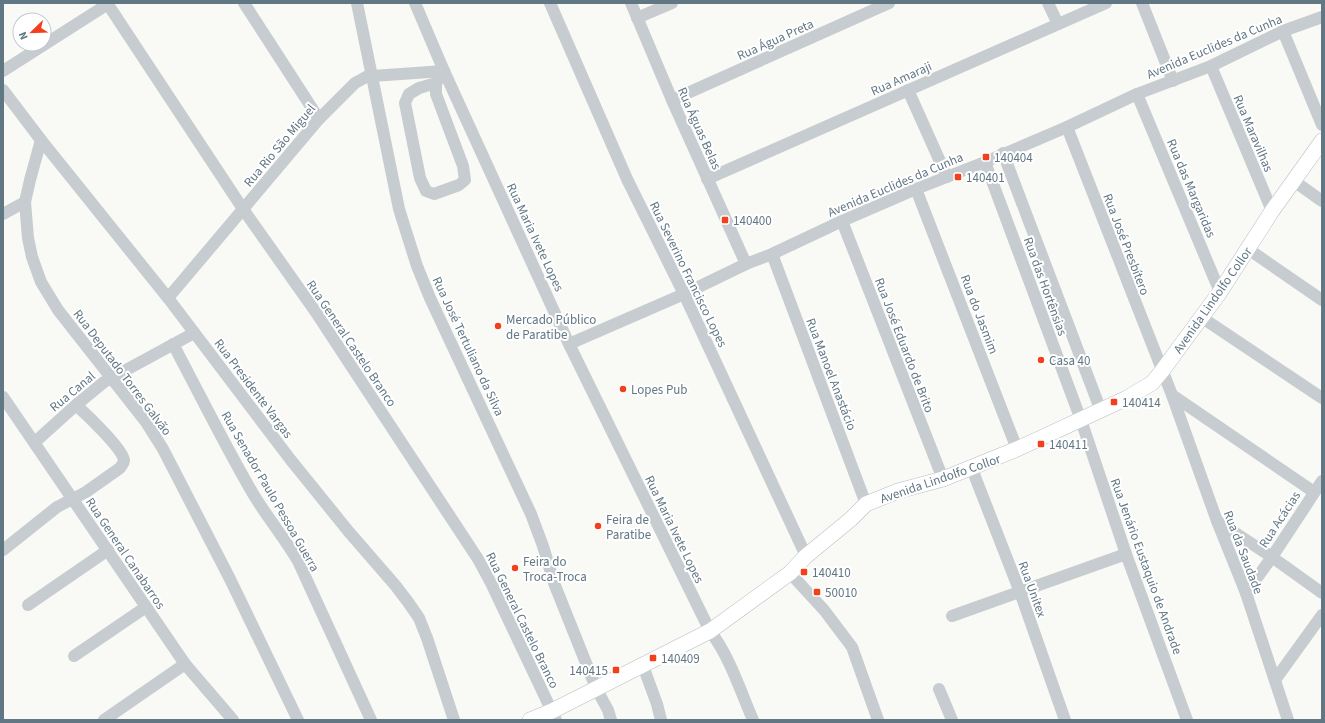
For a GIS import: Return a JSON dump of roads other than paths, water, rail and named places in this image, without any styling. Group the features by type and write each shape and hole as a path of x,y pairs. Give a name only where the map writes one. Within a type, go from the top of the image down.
{"main road":[{"name":"Avenida Lindolfo Collor","path":"530,720 554,716 596,688 643,666 710,631 790,573 806,556 851,519 866,504 898,491 943,480 1018,450 1127,398 1152,383 1220,292 1272,212 1322,141"}],"street":[{"path":"3,71 107,3"},
{"name":"Rua General Castelo Branco","path":"107,3 243,209 320,317 478,560 491,583 554,716"},
{"path":"244,3 319,119"},
{"name":"Rua José Tertuliano da Silva","path":"357,3 399,209 417,266 531,514 543,546 554,584 596,688 608,710 611,720"},
{"name":"Rua Maria Ivete Lopes","path":"415,3 444,71 569,344 710,631 733,671 753,720"},
{"name":"Rua Severino Francisco Lopes","path":"550,3 627,179 684,294 806,556"},
{"name":"Rua Águas Belas","path":"631,3 672,100 746,264"},
{"path":"637,18 672,3"},
{"name":"Rua Água Preta","path":"672,100 889,3"},
{"path":"1048,3 1058,24"},
{"name":"Rua Amaraji","path":"707,179 1106,3"},
{"path":"1142,3 1173,80"},
{"name":"Avenida Euclides da Cunha","path":"569,344 684,294 746,264 772,254 842,221 916,189 985,162 1137,94 1210,66 1283,31 1322,17"},
{"path":"1283,31 1322,125"},
{"name":"Rua Maravilhas","path":"1210,66 1272,212"},
{"path":"436,83 419,88 409,94 405,103 420,178 426,191 434,194 459,185 464,180 463,166 436,94 436,83 444,71"},
{"name":"Rua Rio São Miguel","path":"168,298 319,119 355,82 372,76 444,71"},
{"name":"Rua Presidente Vargas","path":"3,90 41,140 168,298 295,465 408,602 419,618 427,638 454,720"},
{"path":"908,90 947,177"},
{"name":"Rua das Margaridas","path":"1137,94 1220,292"},
{"name":"Rua José Presbítero","path":"1066,127 1162,371"},
{"name":"Rua Deputado Torres Galvão","path":"41,140 25,202 28,238 32,257 41,282 58,310 146,422 163,449 230,579 298,720"},
{"name":"Rua das Hortênsias","path":"1003,153 1101,411"},
{"name":"Rua das Hortênsias","path":"985,162 1081,420"},
{"path":"1294,181 1322,201"},
{"name":"Rua do Jasmim","path":"916,189 1018,450"},
{"path":"3,214 25,202"},
{"name":"Rua José Eduardo de Brito","path":"842,221 943,480"},
{"path":"1248,249 1322,300"},
{"name":"Rua Manoel Anastácio","path":"772,254 866,504"},
{"path":"1201,317 1322,398"},
{"name":"Rua Canal","path":"35,442 99,386 194,332"},
{"name":"Rua Senador Paulo Pessoa Guerra","path":"173,344 214,424 252,492 264,512 289,545 298,561 371,720"},
{"name":"Rua da Saudade","path":"1162,371 1217,521 1246,593 1288,720"},
{"path":"1172,395 1314,492"},
{"name":"Rua General Canabarros","path":"3,396 185,664 233,720"},
{"path":"3,550 57,507 86,492 120,468 123,464 122,456 119,450 76,405"},
{"name":"Rua Jenário Eustaquio de Andrade","path":"1081,420 1184,719"},
{"name":"Rua Unitex","path":"972,469 1020,592 1065,720"},
{"name":"Rua Acácias","path":"1246,593 1272,557 1322,481"},
{"path":"1217,521 1272,557 1322,593"},
{"path":"28,606 108,550"},
{"path":"952,616 1126,554"},
{"path":"790,573 824,610 852,647 878,720"},
{"path":"74,656 146,607"},
{"path":"1275,680 1322,615"},
{"path":"104,720 185,664"},
{"path":"643,666 657,704 661,720"},
{"path":"939,689 952,720"}],"place":[{"name":"140404","path":"986,157"},
{"name":"140401","path":"958,177"},
{"name":"140400","path":"725,220"},
{"name":"Mercado Público de Paratibe","path":"498,326"},
{"name":"Casa 40","path":"1041,360"},
{"name":"Lopes Pub","path":"623,389"},
{"name":"140414","path":"1114,402"},
{"name":"140411","path":"1041,444"},
{"name":"Feira de Paratibe","path":"598,526"},
{"name":"Feira do Troca-Troca","path":"515,568"},
{"name":"140410","path":"804,572"},
{"name":"50010","path":"817,592"},
{"name":"140409","path":"653,658"},
{"name":"140415","path":"616,670"}]}
